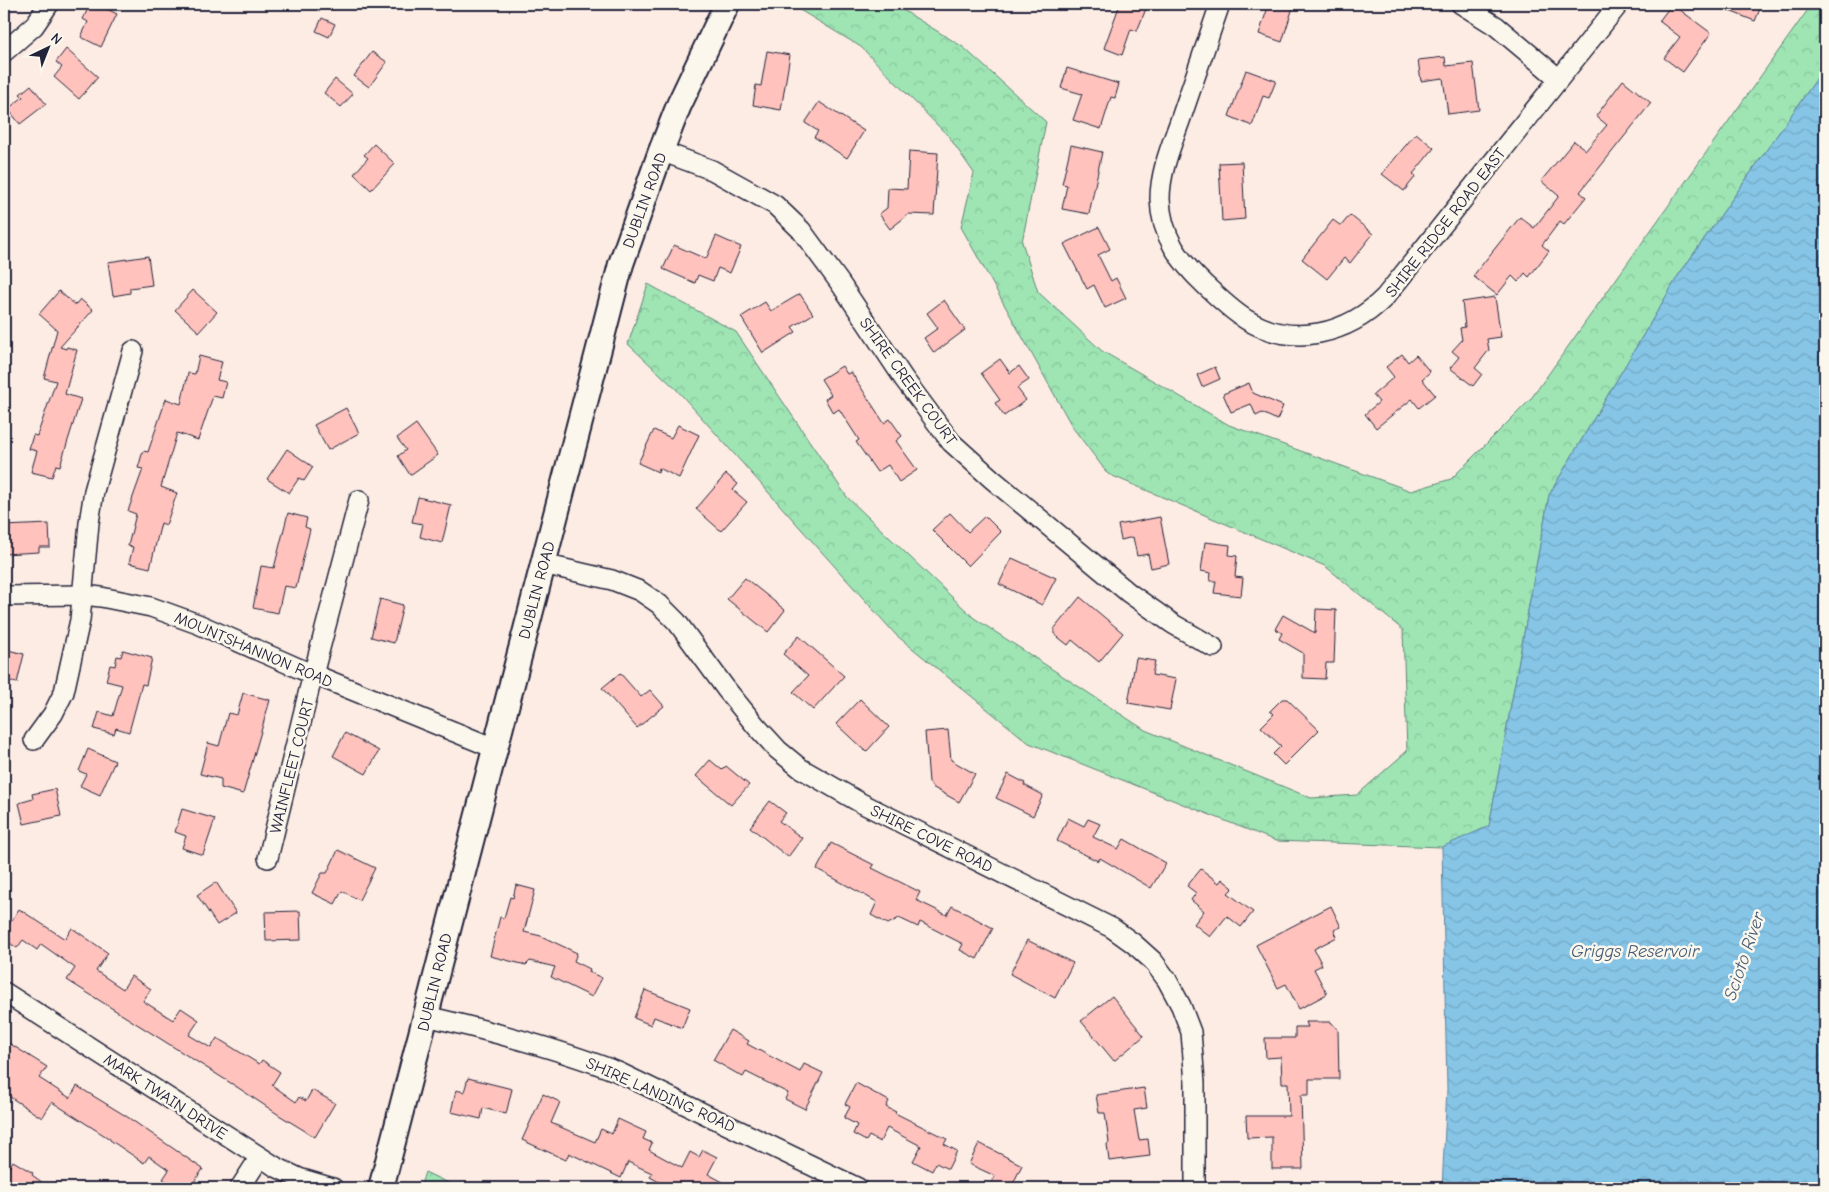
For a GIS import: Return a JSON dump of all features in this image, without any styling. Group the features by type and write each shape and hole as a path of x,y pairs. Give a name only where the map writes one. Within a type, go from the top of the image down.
{"main road":[{"name":"DUBLIN ROAD","path":"381,1188 621,264 679,105 727,4"}],"street":[{"path":"4,52 34,26 49,4"},
{"name":"SHIRE RIDGE ROAD EAST","path":"1220,4 1165,163 1160,198 1165,232 1174,250 1188,269 1222,301 1247,320 1268,329 1301,334 1332,331 1348,325 1375,308 1386,297 1618,4"},
{"path":"1461,4 1496,26 1558,78"},
{"name":"SHIRE CREEK COURT","path":"661,151 712,170 775,205 801,230 835,275 904,379 951,442 992,480 1129,593 1173,624 1213,647"},
{"path":"34,740 53,714 64,692 80,620 89,523 94,491 133,351"},
{"name":"WAINFLEET COURT","path":"268,858 313,674 359,500"},
{"name":"SHIRE COVE ROAD","path":"543,564 612,580 640,592 659,604 677,622 726,689 756,726 778,750 800,768 861,803 1112,928 1153,961 1181,1006 1190,1032 1194,1083 1195,1188"},
{"name":"MOUNTSHANNON ROAD","path":"4,596 83,595 151,607 198,624 313,674 494,748"},
{"name":"MARK TWAIN DRIVE","path":"4,992 276,1167 299,1178 333,1188"},
{"name":"SHIRE LANDING ROAD","path":"426,1016 528,1042 618,1072 858,1188"},
{"path":"240,1188 260,1156"}],"green space":[{"path":"790,4 893,4 963,47 1046,122 1022,242 1038,292 1102,351 1229,425 1411,491 1451,479 1530,400 1812,4 1825,4 1825,67 1678,276 1549,495 1489,827 1442,847 1276,841 1029,743 896,635 676,389 628,344 648,284 736,332 847,497 974,618 1145,730 1311,798 1357,795 1407,751 1403,630 1325,566 1108,474 1073,428 961,227 974,173 949,137 861,47"},
{"path":"425,1172 459,1188 420,1188"}],"water":[{"name":"Griggs Reservoir","path":"1825,67 1825,1188 1442,1188 1447,1089 1442,847 1489,826 1549,495 1678,276"}],"building":[{"path":"90,4 97,4 117,14 101,47 81,37 88,22 83,19"},
{"path":"1120,4 1148,4 1137,31 1131,29 1122,55 1104,48"},
{"path":"1269,4 1294,4 1282,42 1259,34"},
{"path":"1672,4 1711,33 1683,72 1664,58 1680,37 1659,21"},
{"path":"1714,4 1762,4 1755,21"},
{"path":"322,18 335,24 329,37 316,31"},
{"path":"66,49 98,77 79,99 54,77 62,67 56,62"},
{"path":"767,51 790,55 781,110 753,105 756,85 761,86"},
{"path":"372,52 387,62 369,87 354,76"},
{"path":"1445,57 1446,66 1473,63 1479,110 1448,114 1443,78 1421,81 1418,60"},
{"path":"1067,68 1119,84 1115,98 1111,97 1101,129 1073,120 1082,94 1061,88"},
{"path":"1246,70 1276,81 1269,98 1263,96 1252,126 1229,116"},
{"path":"335,79 353,94 341,107 324,93"},
{"path":"1623,80 1651,103 1580,192 1586,197 1564,224 1560,221 1542,245 1549,251 1529,277 1525,273 1518,282 1512,276 1497,295 1473,276 1520,217 1534,228 1559,196 1541,181 1574,141 1586,150 1607,125 1596,116"},
{"path":"31,85 46,104 20,124 8,109 23,97 20,94"},
{"path":"819,102 864,131 847,158 814,137 818,131 805,123"},
{"path":"1416,133 1434,148 1413,174 1416,176 1404,191 1382,174"},
{"path":"374,144 395,164 371,190 354,174 368,158 364,155"},
{"path":"1071,145 1102,152 1089,214 1062,209 1067,185 1062,184"},
{"path":"909,151 938,153 934,215 909,214 890,229 879,214 887,208 888,188 907,189"},
{"path":"1242,162 1245,219 1222,221 1219,163"},
{"path":"1350,215 1373,234 1350,263 1344,258 1327,279 1302,259 1333,220 1341,226"},
{"path":"1099,227 1110,249 1098,255 1111,281 1116,278 1126,298 1105,308 1094,285 1087,289 1064,244"},
{"path":"716,236 741,247 730,273 718,268 713,281 698,275 695,283 663,269 674,245 706,259"},
{"path":"148,256 152,285 130,288 130,293 113,296 108,262"},
{"path":"193,290 217,312 199,332 175,310"},
{"path":"59,291 75,305 80,299 93,310 60,347 77,350 65,394 81,399 60,466 56,465 52,477 31,472 37,451 29,449 33,435 37,436 56,381 44,378 57,330 39,314"},
{"path":"800,294 813,314 792,327 796,332 763,353 741,317 765,302 771,311"},
{"path":"1495,297 1501,337 1487,339 1489,350 1475,368 1482,374 1473,386 1450,368 1459,357 1452,351 1462,340 1460,328 1465,327 1462,302"},
{"path":"944,300 965,330 934,353 924,338 938,328 927,313"},
{"path":"1402,354 1408,362 1416,355 1430,372 1422,379 1435,395 1419,408 1412,399 1376,428 1365,414 1379,402 1373,395 1394,377 1386,367"},
{"path":"199,356 222,362 217,380 226,382 222,398 213,396 198,440 177,433 161,487 177,493 166,525 161,523 150,568 129,563 133,547 128,546 136,514 128,511 143,469 138,468 143,451 148,452 166,399 181,404 188,373 195,374"},
{"path":"1000,359 1010,373 1019,366 1029,380 1017,388 1026,400 1004,416 995,403 1000,400 981,373"},
{"path":"842,366 847,374 851,372 884,423 890,419 902,436 896,441 917,470 899,482 888,465 877,472 856,442 859,440 839,409 833,413 825,399 831,395 821,379"},
{"path":"1215,367 1220,379 1202,387 1197,375"},
{"path":"1249,383 1253,393 1283,406 1277,420 1262,413 1256,416 1251,404 1231,412 1223,394"},
{"path":"346,408 359,433 328,450 314,425"},
{"path":"416,424 438,455 410,475 398,456 406,450 397,438"},
{"path":"678,425 699,435 679,478 659,468 658,472 638,463 654,430 671,438"},
{"path":"287,449 313,467 304,481 299,478 289,493 267,479"},
{"path":"726,474 738,484 733,490 747,502 721,531 696,509"},
{"path":"418,497 451,505 442,543 420,537 423,524 412,522"},
{"path":"288,513 307,518 305,527 310,529 296,588 284,586 278,613 253,608 261,566 274,568"},
{"path":"950,513 968,532 985,516 1001,532 968,566 932,530"},
{"path":"1160,517 1169,564 1151,568 1148,554 1137,556 1133,537 1121,540 1118,525"},
{"path":"49,524 50,547 39,547 39,552 4,554 4,526"},
{"path":"1205,542 1230,545 1229,555 1237,556 1235,577 1243,578 1241,596 1214,593 1216,581 1210,581 1211,573 1201,571"},
{"path":"1012,558 1056,578 1042,605 999,584"},
{"path":"745,578 785,610 768,632 727,599"},
{"path":"1080,597 1123,633 1099,662 1072,640 1068,645 1054,634 1054,629"},
{"path":"380,599 403,605 394,643 371,637"},
{"path":"1316,609 1336,610 1334,663 1326,663 1325,679 1303,678 1303,653 1279,639 1282,633 1275,629 1283,615 1315,633"},
{"path":"799,636 844,676 813,710 793,692 808,676 783,654"},
{"path":"4,649 24,654 17,683 4,680"},
{"path":"123,650 152,658 146,685 142,684 129,732 116,728 114,734 94,729 99,712 113,716 122,685 106,681 110,665 115,666 117,656 121,657"},
{"path":"1136,658 1155,661 1152,675 1176,679 1170,710 1128,703"},
{"path":"620,673 641,697 650,690 664,706 637,728 602,688"},
{"path":"243,693 270,700 243,794 221,788 221,779 200,774 208,743 219,746 228,713 237,715"},
{"path":"860,699 889,727 866,752 836,724"},
{"path":"1282,699 1287,699 1319,730 1284,765 1273,754 1281,746 1261,727 1274,714 1270,711"},
{"path":"948,730 951,760 975,774 959,802 932,787 929,782 925,732"},
{"path":"345,733 379,751 366,774 333,756"},
{"path":"88,749 115,761 100,795 80,786 86,774 79,771"},
{"path":"710,760 722,770 726,766 749,785 731,805 696,776"},
{"path":"1008,774 1043,795 1033,816 996,798"},
{"path":"55,789 61,816 24,824 19,803 33,799 32,794"},
{"path":"770,801 786,813 779,821 802,838 788,857 750,827"},
{"path":"182,809 215,819 203,855 182,848 186,836 175,832"},
{"path":"1068,818 1084,826 1088,819 1100,824 1093,837 1118,849 1124,839 1166,863 1151,888 1100,858 1098,861 1057,841"},
{"path":"831,843 874,865 872,868 920,892 916,900 947,915 952,906 993,928 977,959 960,950 963,944 920,922 918,927 899,918 888,924 871,915 877,902 817,869"},
{"path":"338,850 375,868 359,900 342,891 335,904 312,893 322,873 327,873"},
{"path":"1201,869 1219,883 1222,879 1233,888 1228,893 1253,912 1241,927 1227,916 1210,937 1194,924 1204,911 1191,900 1196,893 1187,886"},
{"path":"216,882 236,913 217,925 197,895"},
{"path":"516,885 535,890 524,932 541,936 577,953 574,961 590,969 589,972 602,978 592,997 551,977 555,967 530,961 526,965 490,956 500,917 504,918 510,897 513,898"},
{"path":"1331,906 1341,927 1334,930 1337,937 1314,949 1322,965 1314,969 1327,994 1299,1009 1286,984 1278,988 1256,945"},
{"path":"19,909 65,939 72,928 108,953 96,971 123,989 131,976 151,989 143,1001 173,1020 181,1008 199,1020 189,1035 211,1048 217,1038 259,1064 262,1060 280,1072 272,1085 296,1102 299,1097 306,1101 312,1090 335,1103 315,1137 67,980 75,968 41,944 37,950 23,940 17,948 4,939 4,932"},
{"path":"300,911 301,940 266,941 265,912"},
{"path":"1027,940 1073,963 1055,998 1010,974"},
{"path":"645,990 690,1008 682,1028 654,1017 651,1025 634,1018"},
{"path":"1112,996 1144,1036 1114,1061 1081,1021"},
{"path":"1306,1022 1331,1022 1338,1030 1339,1079 1309,1079 1309,1095 1301,1095 1303,1169 1272,1169 1272,1137 1247,1138 1246,1116 1289,1116 1288,1083 1282,1083 1281,1057 1266,1058 1265,1038 1295,1038 1295,1027 1308,1027"},
{"path":"730,1030 749,1041 747,1044 800,1072 804,1064 823,1073 805,1109 785,1099 788,1093 746,1072 743,1077 713,1060"},
{"path":"4,1040 47,1067 39,1078 70,1098 77,1086 126,1116 203,1169 190,1188 177,1188 163,1179 169,1170 149,1156 144,1163 52,1102 42,1118 4,1093"},
{"path":"468,1078 512,1089 506,1114 483,1108 481,1119 451,1112 456,1090 464,1092"},
{"path":"856,1083 889,1101 886,1107 895,1113 947,1139 944,1144 957,1151 948,1169 936,1163 932,1171 913,1161 921,1146 887,1128 880,1142 869,1136 866,1141 853,1134 857,1125 844,1118 850,1107 845,1104"},
{"path":"1144,1088 1147,1108 1134,1110 1139,1140 1148,1139 1150,1156 1109,1161 1105,1113 1099,1113 1096,1095"},
{"path":"543,1094 560,1102 551,1123 595,1142 601,1129 612,1134 618,1119 646,1132 643,1139 652,1143 649,1150 682,1168 690,1152 699,1157 703,1150 717,1157 708,1174 734,1188 686,1188 675,1183 670,1188 650,1177 652,1173 628,1162 621,1178 569,1153 566,1160 522,1140"},
{"path":"979,1143 1022,1165 1011,1188 989,1188 995,1176 969,1164"},
{"path":"13,1161 33,1173 32,1175 50,1188 4,1188 4,1176"}],"water label":[{"name":"Scioto River","path":"1744,956"}]}
